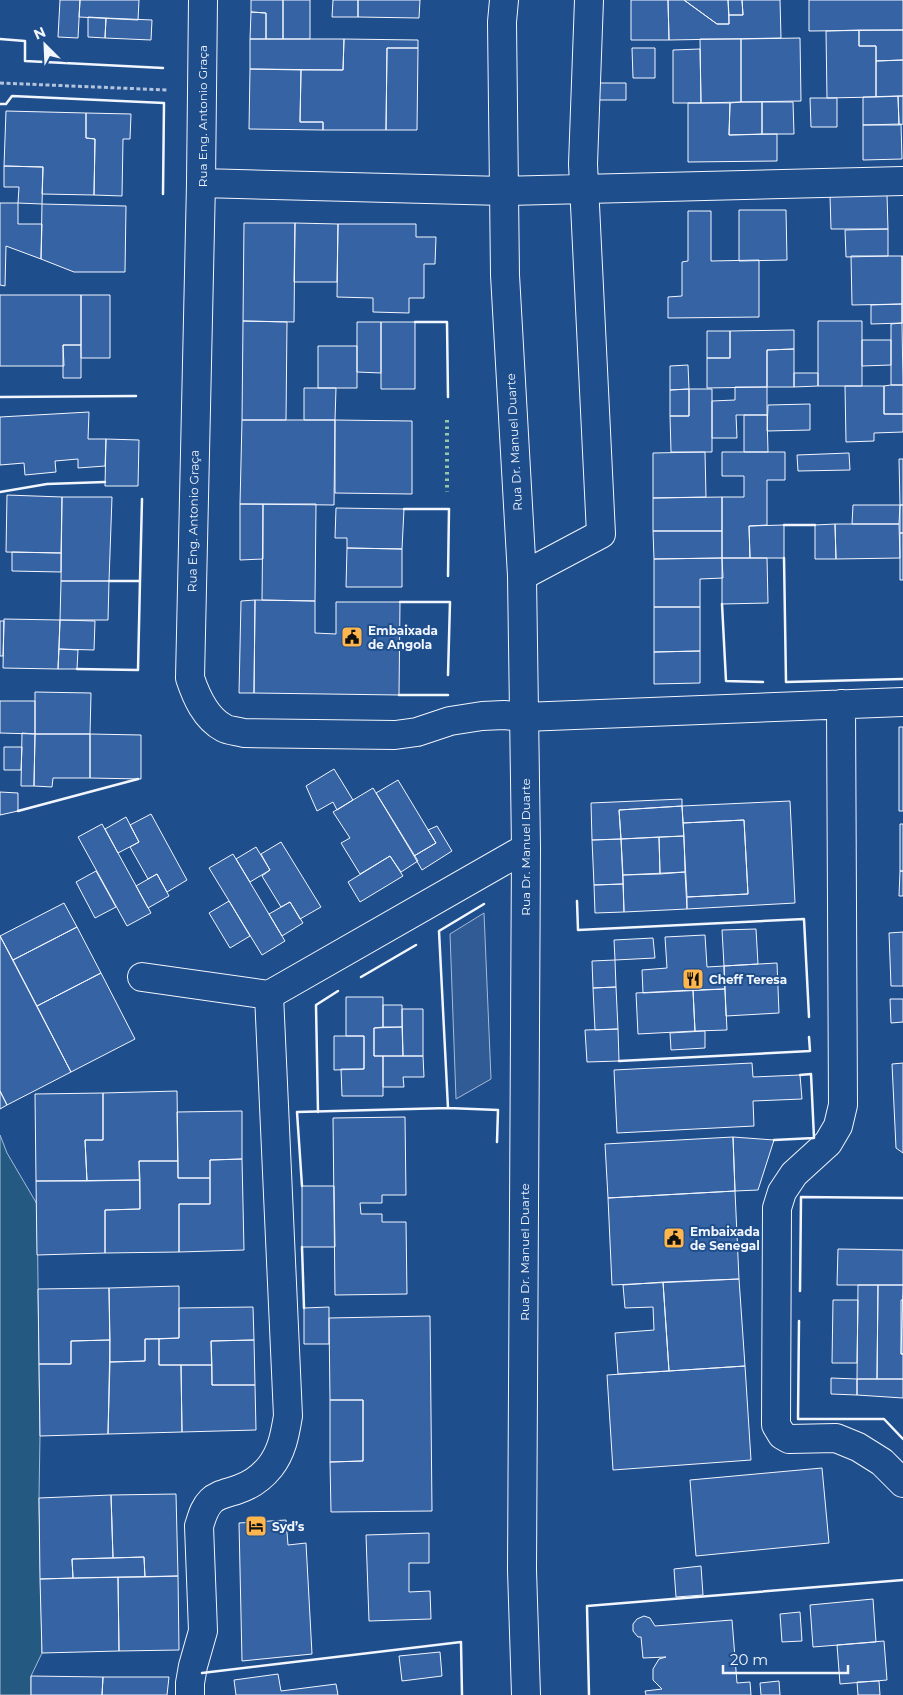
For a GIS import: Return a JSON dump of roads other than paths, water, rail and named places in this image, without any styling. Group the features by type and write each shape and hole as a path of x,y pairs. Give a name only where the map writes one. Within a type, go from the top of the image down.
{"street":[{"name":"Rua Eng. Antonio Graça","path":"203,0 201,183 190,678 196,696 208,714 224,728 244,733 395,735 417,732 450,722 482,716 504,715 524,717 903,702"},
{"name":"Rua Dr. Manuel Duarte","path":"504,0 502,22 505,275 522,576 526,848 522,1560 526,1695"},
{"path":"522,576 601,534 582,164 589,0"},
{"path":"201,183 503,191 903,182"},
{"path":"841,704 843,1105 838,1126 828,1142 794,1174 782,1192 777,1208 776,1425 782,1435 789,1439 836,1438 858,1447 882,1462 903,1483"},
{"path":"142,977 269,995 526,848"},
{"path":"190,1695 193,1666 203,1631 199,1526 203,1513 211,1501 224,1493 240,1489 257,1480 270,1467 280,1448 288,1416 269,995"}],"place":[{"name":"Embaixada de Angola","path":"352,637"},
{"name":"Cheff Teresa","path":"693,979"},
{"name":"Embaixada de Senegal","path":"674,1238"},
{"name":"Syd’s","path":"256,1526"}]}
